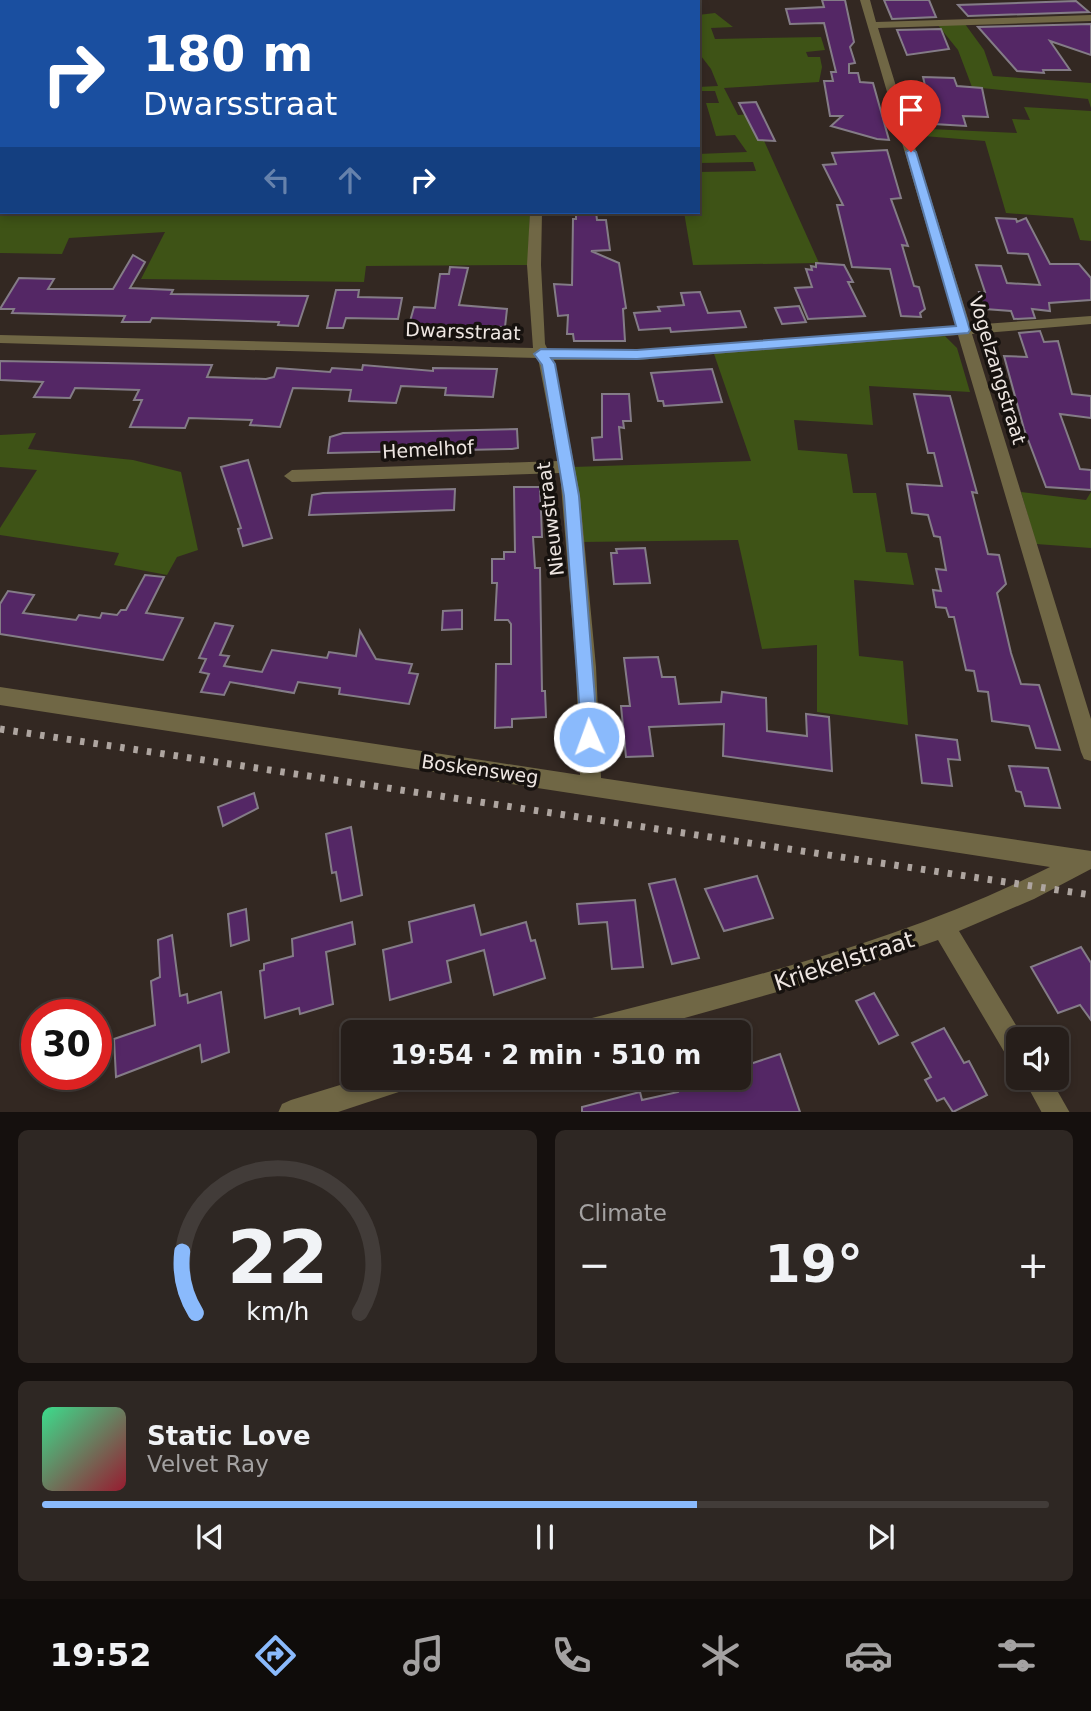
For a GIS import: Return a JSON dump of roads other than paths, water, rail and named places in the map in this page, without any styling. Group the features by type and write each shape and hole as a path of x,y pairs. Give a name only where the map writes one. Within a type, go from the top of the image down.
{"street":[{"name":"Vogelzangstraat","path":"865,0 1091,752"},
{"path":"873,25 1091,18"},
{"name":"Nieuwstraat","path":"536,214 534,265 541,354 549,364 567,467 586,667 591,784"},
{"name":"Dwarsstraat","path":"0,339 637,355 1091,320"},
{"name":"Hemelhof","path":"292,476 567,467"},
{"name":"Boskensweg","path":"0,696 444,765 591,784 887,833 1088,859"},
{"name":"Kriekelstraat","path":"632,1020 791,980 944,928 1088,859"},
{"path":"944,928 1006,1031"},
{"path":"291,1112 365,1090"},
{"path":"1043,1090 1057,1112"}],"railway":[{"path":"0,729 1091,895"}]}
